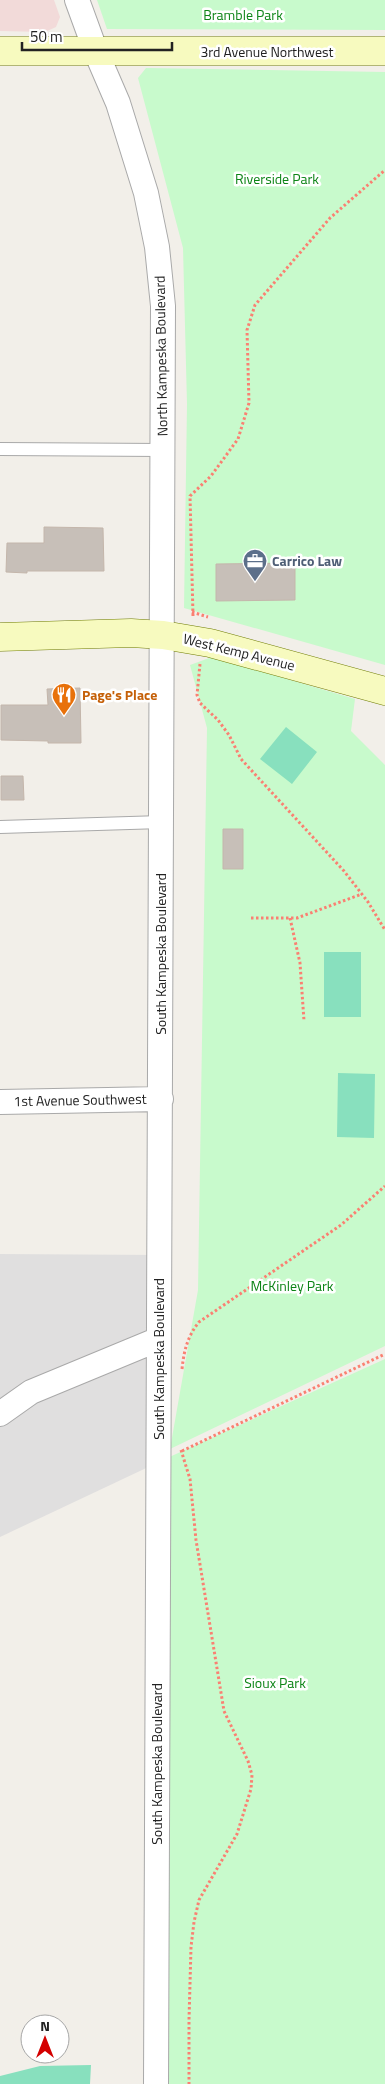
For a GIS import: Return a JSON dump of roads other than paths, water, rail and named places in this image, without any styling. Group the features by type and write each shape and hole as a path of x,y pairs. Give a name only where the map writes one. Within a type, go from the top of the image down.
{"main road":[{"name":"3rd Avenue Northwest","path":"0,52 385,51"},
{"name":"West Kemp Avenue","path":"0,637 131,633 163,635 210,643 385,691"}],"street":[{"name":"North Kampeska Boulevard","path":"77,0 96,52 118,103 153,220 163,306 163,635"},
{"name":"South Kampeska Boulevard","path":"156,2084 163,635"},
{"name":"1st Avenue Southwest","path":"0,1102 160,1098"},
{"path":"0,1414 32,1392 159,1339"},
{"path":"0,1392 32,1392"}],"lane":[{"path":"0,449 163,450"},
{"path":"0,827 162,822"}],"place":[{"name":"Carrico Law","path":"255,582"},
{"name":"Page's Place","path":"64,716"}],"park label":[{"name":"Bramble Park","path":"243,15"},
{"name":"Riverside Park","path":"277,179"},
{"name":"McKinley Park","path":"292,1286"},
{"name":"Sioux Park","path":"275,1683"}]}
